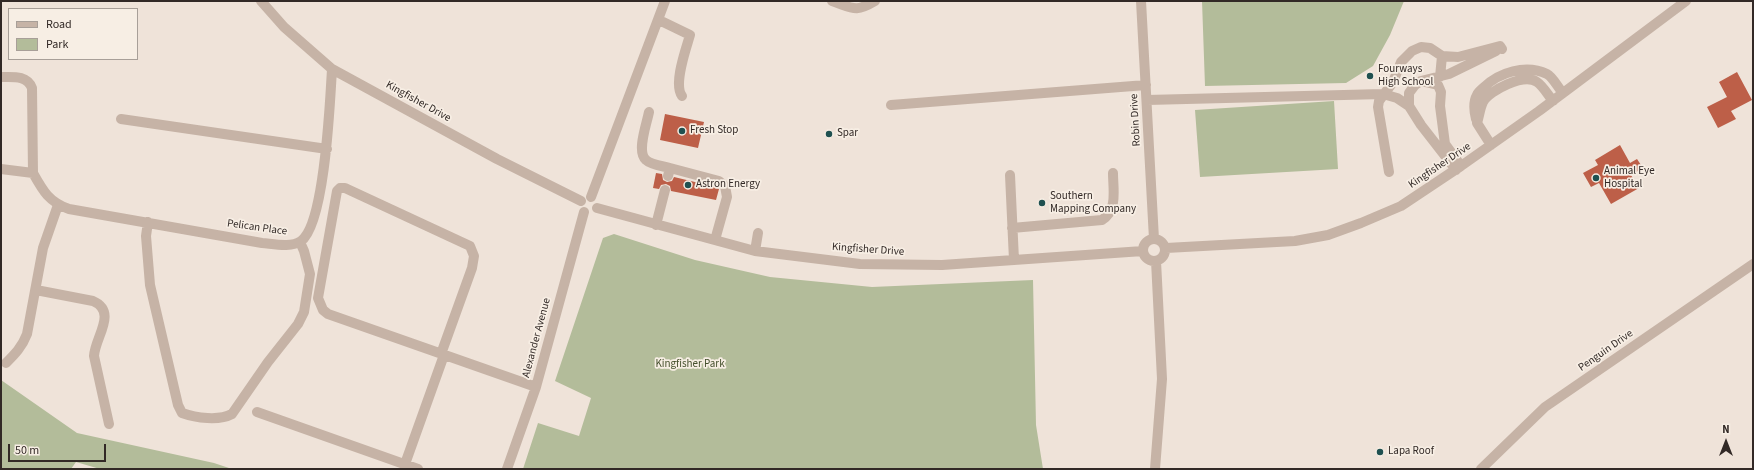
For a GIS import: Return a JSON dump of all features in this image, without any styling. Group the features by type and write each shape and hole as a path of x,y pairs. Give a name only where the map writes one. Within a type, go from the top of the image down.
{"street":[{"name":"Kingfisher Drive","path":"261,1 284,27 332,69 497,159 581,201"},
{"path":"591,197 665,1"},
{"path":"832,1 861,9 875,1"},
{"name":"Robin Drive","path":"1141,1 1154,239"},
{"name":"Kingfisher Drive","path":"1166,248 1295,242 1328,234 1361,223 1401,206 1491,146 1686,1"},
{"path":"659,20 690,34 679,81 678,90 682,96"},
{"path":"1389,172 1378,108 1379,101 1393,82 1401,62 1412,52 1421,47 1430,48 1442,56 1458,57 1500,46 1502,49 1449,74 1421,81 1415,85 1409,93 1409,106"},
{"path":"1440,77 1442,56"},
{"name":"Pelican Place","path":"58,205 69,209 262,243 287,245 300,242 306,237 314,220 327,149 332,69"},
{"path":"1491,146 1477,123 1474,110 1477,94 1492,80 1511,71 1537,71 1548,75 1563,93"},
{"path":"1,77 25,79 30,82 32,88 33,173 46,195 58,205 43,248 27,334 23,344 6,363"},
{"path":"1477,123 1483,101 1500,88 1519,79 1531,79 1538,82 1553,100"},
{"path":"1421,81 1438,85 1441,92 1440,106 1445,144 1459,168"},
{"path":"891,105 1146,85"},
{"path":"1147,100 1383,94 1398,98 1409,106 1421,125 1459,168"},
{"path":"649,112 641,148 642,156 646,161 669,172 719,181 725,186 727,197 715,240"},
{"path":"121,119 327,149"},
{"path":"1,169 33,173"},
{"path":"1012,228 1102,220 1111,211 1113,204 1113,173"},
{"path":"1010,175 1014,260"},
{"path":"404,464 442,354 472,268 474,256 470,246 345,188 340,188 337,191 318,298 323,310 328,314 442,354 536,387"},
{"path":"656,224 665,190"},
{"path":"586,196 591,197 596,201 597,208 592,213 584,212 580,207 581,201 586,196"},
{"name":"Kingfisher Drive","path":"597,208 755,251 860,264 942,265 1143,251"},
{"name":"Alexander Avenue","path":"507,469 536,387 584,212"},
{"path":"148,222 146,236 150,285 178,405 182,413 190,416 225,418 232,414 268,362 298,324 304,312 310,274 300,242"},
{"path":"755,251 758,233"},
{"path":"1154,239 1162,241 1166,248 1164,256 1156,261 1147,258 1143,251 1147,242 1154,239"},
{"path":"1155,469 1162,378 1156,261"},
{"name":"Penguin Drive","path":"1481,469 1545,407 1753,264"},
{"path":"36,290 93,301 100,304 103,309 105,320 94,347 94,356 109,424"},
{"path":"257,412 418,469"}],"green space":[{"path":"1202,1 1404,1 1390,35 1373,66 1346,83 1205,86"},
{"path":"1334,101 1338,169 1200,177 1195,110"},
{"name":"Kingfisher Park","path":"614,234 695,260 770,277 872,287 1033,280 1036,425 1043,469 523,469 538,423 579,436 591,398 555,381 603,238"},
{"path":"1,380 77,433 214,463 232,469 100,469 76,462 71,469 1,469"}],"building":[{"path":"1737,72 1752,100 1731,111 1736,119 1718,128 1707,107 1727,97 1719,82"},
{"name":"Fresh Stop","path":"665,114 704,122 698,148 660,140"},
{"name":"Animal Eye Hospital","path":"1620,145 1630,163 1637,159 1643,168 1631,175 1639,188 1611,204 1599,183 1591,187 1583,173 1598,165 1595,160"},
{"path":"656,173 662,174 663,180 667,182 672,181 674,177 716,187 719,189 716,200 671,191 670,186 666,184 661,185 659,189 653,188"}],"place":[{"name":"Fourways High School","path":"1370,76"},
{"name":"Fresh Stop","path":"682,131"},
{"name":"Spar","path":"829,134"},
{"name":"Animal Eye Hospital","path":"1596,178"},
{"name":"Astron Energy","path":"688,185"},
{"name":"Southern Mapping Company","path":"1042,203"},
{"name":"Lapa Roof","path":"1380,452"}]}
